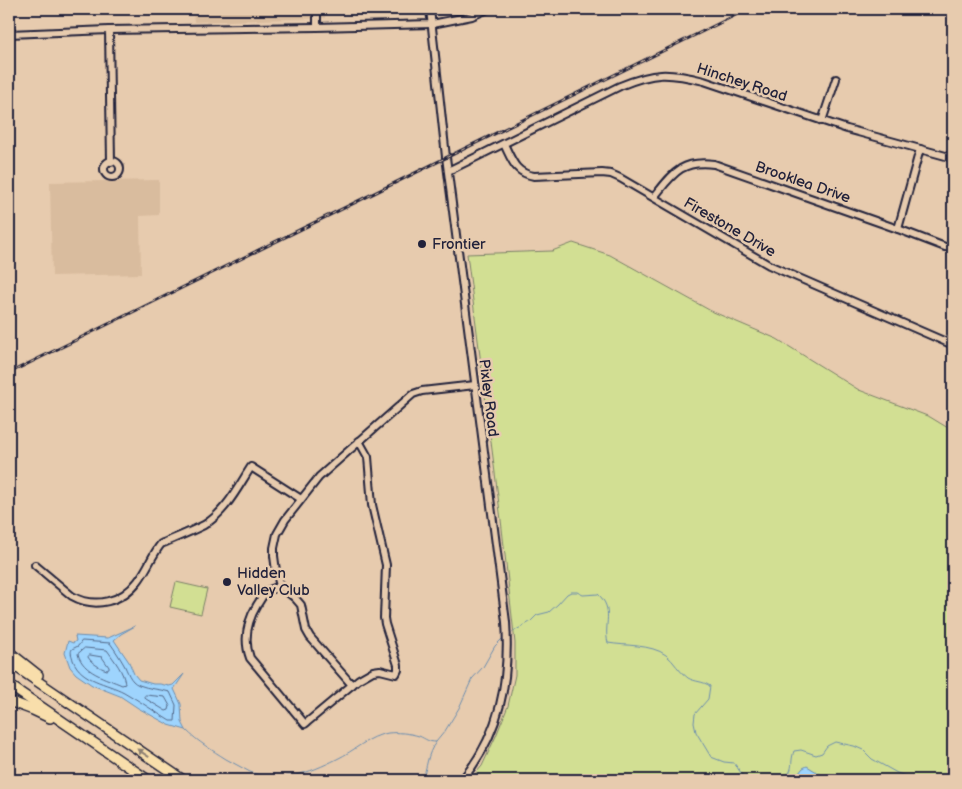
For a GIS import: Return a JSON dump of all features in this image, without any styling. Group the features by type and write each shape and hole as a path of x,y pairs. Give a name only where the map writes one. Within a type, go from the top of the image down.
{"highway":[{"path":"9,652 93,719"},
{"path":"9,662 183,780"},
{"path":"9,685 148,780"},
{"path":"9,701 53,720 91,744 98,746"}],"street":[{"path":"317,9 317,27"},
{"name":"Pixley Road","path":"430,9 448,171 507,637 507,669 501,703 489,738 480,755 462,780"},
{"path":"9,34 109,30 432,24 472,16 488,9"},
{"path":"109,30 111,162"},
{"name":"Hinchey Road","path":"448,171 620,86 638,79 660,75 683,76 704,81 872,137 953,158"},
{"path":"822,121 836,79"},
{"name":"Firestone Drive","path":"504,144 515,166 527,175 611,174 654,197 769,265 953,345"},
{"path":"898,229 920,149"},
{"name":"Brooklea Drive","path":"654,197 674,174 683,167 703,162 714,164 945,247 953,248"},
{"path":"352,685 310,637 306,630 301,605 296,598 280,586 274,556 275,540 280,526 319,477 414,394 422,391 475,385"},
{"path":"280,586 268,591 264,595 250,617 246,644 250,658 305,724 352,685 373,671 380,670 396,674 398,665 385,624 386,565 370,492 370,466 360,441"},
{"path":"35,565 78,600 84,602 107,602 119,597 140,580 156,549 161,544 204,524 216,516 230,499 251,467 301,499"}],"shaded area":[{"path":"193,9 325,9 325,18 194,22"},
{"path":"159,180 159,215 140,216 141,274 52,276 50,182"}],"green space":[{"path":"573,243 610,255 711,311 777,339 859,390 930,417 953,431 953,780 470,780 482,766 508,706 515,675 515,643 467,254 552,251"},
{"path":"176,582 207,589 201,614 170,607"}],"water":[{"path":"135,626 114,640 139,680 169,686 173,685 184,674 174,689 181,704 182,722 186,730 169,725 120,696 92,685 76,674 70,667 65,653 68,641 73,643 76,641 75,636 108,638"},
{"path":"807,766 830,780 793,780"}],"waterway":[{"path":"509,634 530,622 537,615 549,612 571,592 583,595 598,594 606,606 608,643 646,647 660,651 669,657 688,678 710,686 708,699 695,714 696,732 711,757 724,762 734,763 746,780"},
{"path":"186,730 205,746 244,769 273,777 295,775 316,769 343,756 374,737 388,733 411,734 436,742 459,708 472,679 483,667 495,646 504,637"},
{"path":"422,780 430,752 436,742"},
{"path":"781,780 789,774 794,751 801,750 816,755 822,753 827,746 835,742 863,750 872,759 897,773 925,780"}],"railway":[{"path":"9,373 748,9"}],"place":[{"name":"Frontier","path":"422,244"},
{"name":"Hidden Valley Club","path":"227,582"}]}
